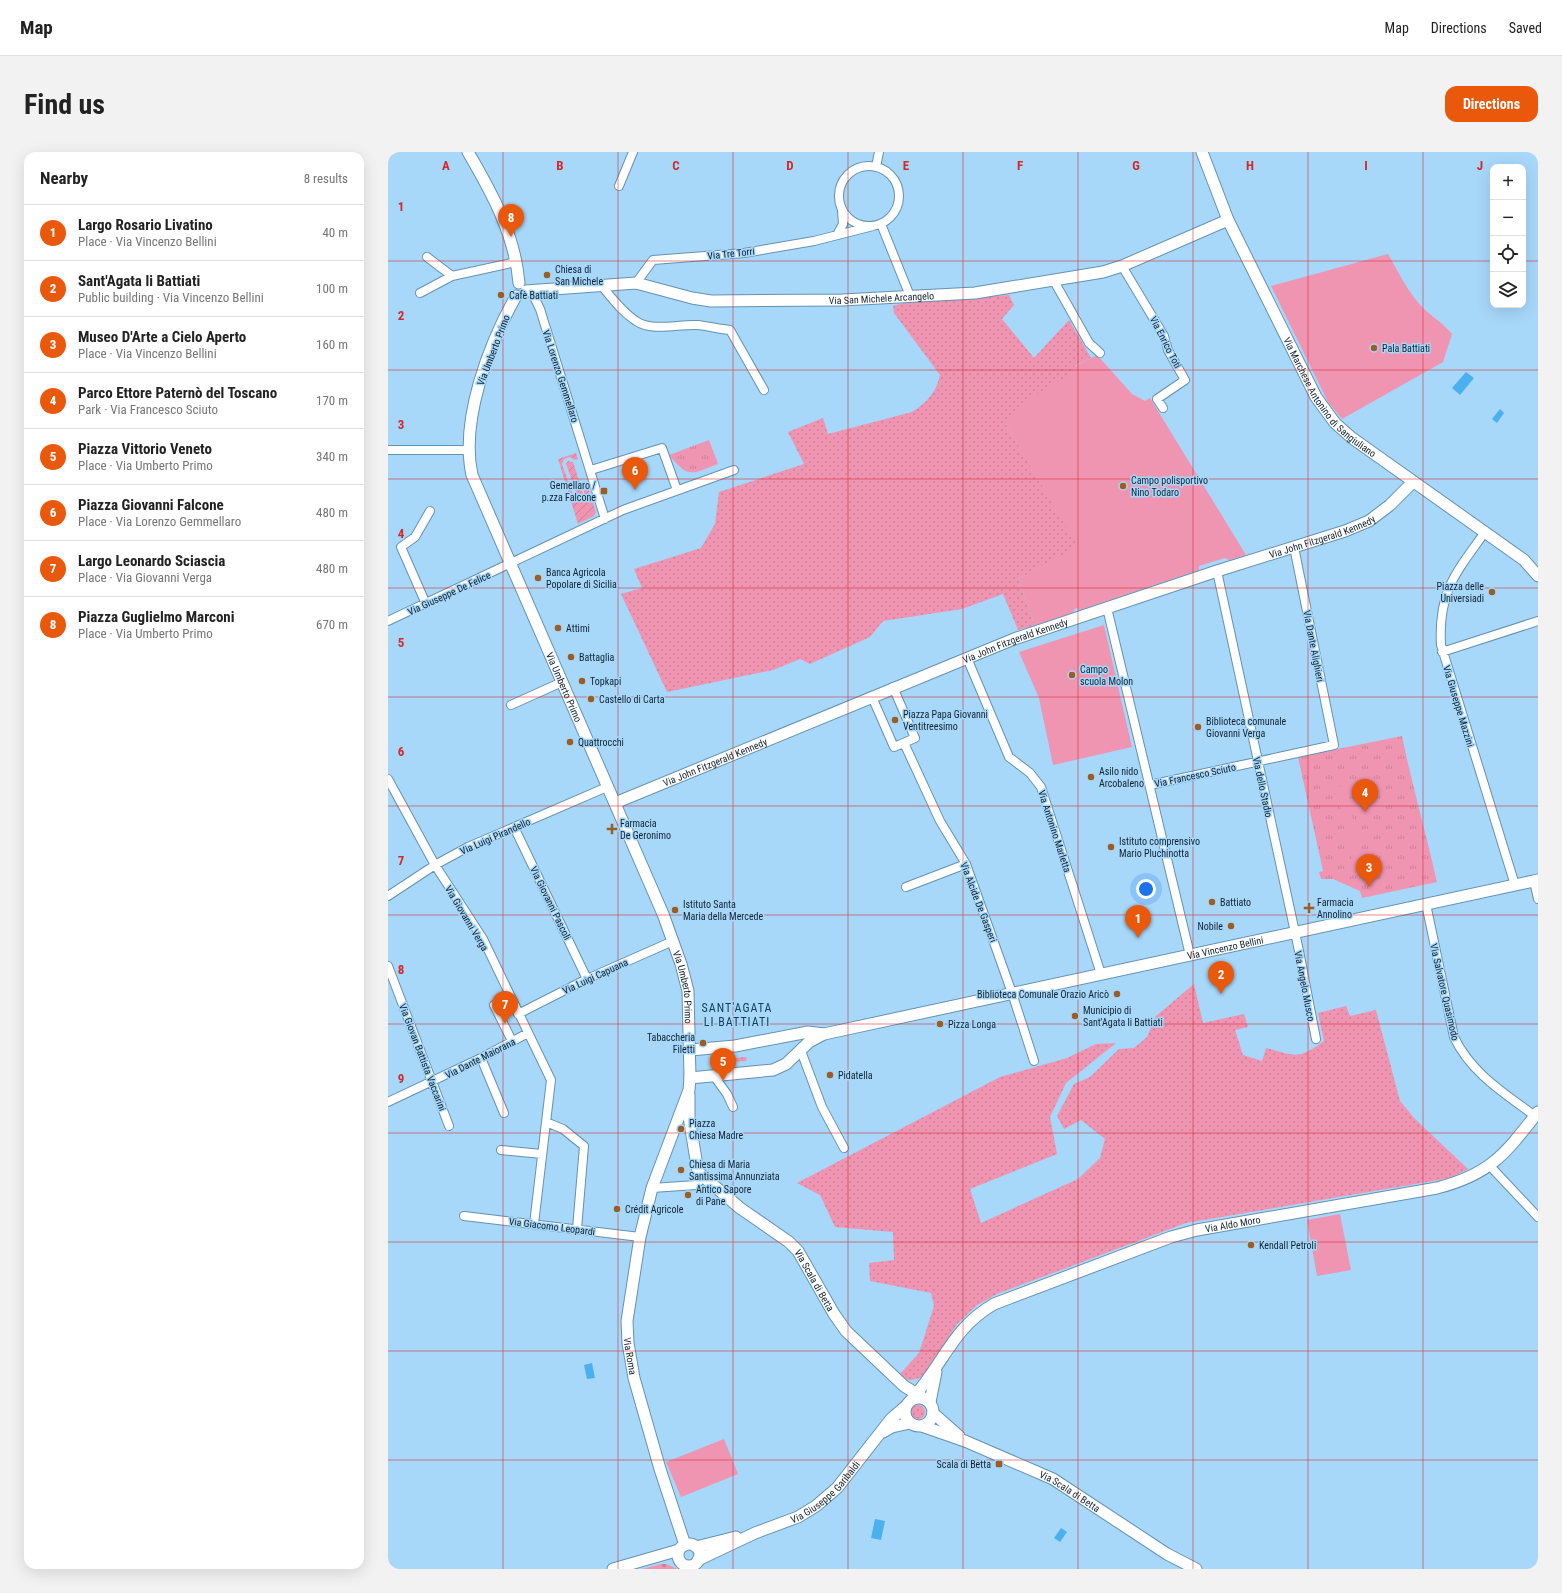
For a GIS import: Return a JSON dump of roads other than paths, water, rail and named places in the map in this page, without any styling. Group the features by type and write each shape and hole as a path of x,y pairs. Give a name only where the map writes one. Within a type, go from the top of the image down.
{"main road":[{"path":"468,152 492,194 509,237 523,290"},
{"name":"Via Marchese Antonino di Sangiuliano","path":"1202,152 1228,220 1316,397 1335,423 1413,482 1524,560 1538,576"},
{"name":"Via San Michele Arcangelo","path":"523,290 636,283 692,298 724,302 842,300 981,292 1103,272 1122,266 1228,220"},
{"name":"Via Umberto Primo","path":"523,290 508,310 483,371 471,420 468,450 472,475 615,803 673,942 688,991 690,1050 689,1117 700,1175"},
{"name":"Via John Fitzgerald Kennedy","path":"615,803 1014,639 1217,571 1345,531 1369,521 1390,505 1413,482"},
{"name":"Via Vincenzo Bellini","path":"824,1034 1536,881"},
{"path":"800,1033 803,1049"},
{"path":"690,1050 735,1046 800,1033 824,1034"},
{"path":"689,1084 714,1076 773,1070 786,1064 809,1042 824,1034"},
{"name":"Via Roma","path":"687,1547 654,1450 634,1378 628,1343 627,1321 628,1302 640,1237 652,1188 689,1084"},
{"name":"Via Aldo Moro","path":"938,1366 954,1338 966,1324 980,1312 994,1304 1172,1237 1218,1226 1437,1188 1470,1178 1490,1166 1514,1143 1536,1114"},
{"name":"Via Scala di Betta","path":"700,1175 740,1208 789,1242 798,1251 834,1314 846,1331 920,1402 965,1441 1053,1479 1188,1568"},
{"path":"922,1426 930,1421 920,1402 928,1378 938,1366"},
{"path":"910,1423 905,1416 920,1402 938,1366"},
{"path":"904,1386 916,1384 928,1378"},
{"name":"Via Giuseppe Garibaldi","path":"755,1533 798,1517 816,1506 837,1488 891,1419 920,1402"},
{"path":"882,1432 897,1425 910,1423 965,1441"},
{"path":"613,1569 687,1547 755,1533"},
{"path":"648,1559 671,1560 691,1564 755,1533"},
{"path":"687,1547 699,1552 691,1564"},
{"path":"687,1547 678,1555 691,1564"}],"street":[{"path":"619,186 633,152"},
{"path":"876,167 879,152"},
{"path":"837,236 843,224 839,195 844,181 854,170 868,166 886,171 898,188 899,199 896,209 890,218 877,225 858,224 852,221 842,209"},
{"path":"877,225 910,296"},
{"name":"Via Tre Torri","path":"636,283 653,260 744,253 837,236 877,225"},
{"path":"427,257 452,276"},
{"path":"420,293 452,276 516,262"},
{"name":"Via Enrico Toti","path":"1122,266 1164,336 1168,350 1185,380 1157,399 1163,408"},
{"path":"1054,281 1089,342 1100,353"},
{"path":"601,286 636,322 660,326 697,325 730,330 764,390"},
{"name":"Via Lorenzo Gemmellaro","path":"523,290 540,309 605,519"},
{"path":"589,466 662,448 677,490"},
{"path":"388,450 468,450"},
{"name":"Via Giuseppe De Felice","path":"388,622 605,519 677,490 734,470"},
{"path":"426,604 401,547 415,537 430,512"},
{"name":"Via Giuseppe Mazzini","path":"1485,532 1450,584 1444,601 1440,624 1442,652 1515,885"},
{"name":"Via Dante Alighieri","path":"1294,547 1334,745"},
{"name":"Via dello Stadio","path":"1217,571 1257,762 1295,932"},
{"path":"1107,608 1190,955"},
{"path":"1442,652 1538,621"},
{"name":"Via Antonino Marletta","path":"967,658 1009,757 1030,773 1041,787 1101,974"},
{"path":"511,705 562,682"},
{"path":"872,697 894,747 905,746 915,738 893,688"},
{"name":"Via Francesco Sciuto","path":"1150,785 1334,745"},
{"name":"Via Alcide De Gasperi","path":"905,746 940,821 966,864 1012,993 1034,1061"},
{"name":"Via Giovanni Verga","path":"388,779 435,865 483,940 551,1080 534,1224"},
{"name":"Via Luigi Pirandello","path":"388,896 435,865 468,847 607,786"},
{"name":"Via Giovanni Pascoli","path":"514,827 588,979"},
{"path":"906,887 966,864"},
{"path":"1536,881 1538,898"},
{"name":"Via Salvatore Quasimodo","path":"1426,904 1454,1037 1460,1051 1473,1067 1487,1080 1536,1114"},
{"name":"Via Angelo Musco","path":"1295,932 1316,1039"},
{"name":"Via Luigi Capuana","path":"518,1014 588,979 673,942"},
{"name":"Via Giovan Battista Vaccarini","path":"388,966 449,1126"},
{"path":"510,997 494,1005 512,1041"},
{"name":"Via Dante Maiorana","path":"388,1102 528,1034"},
{"path":"803,1049 822,1107 844,1148"},
{"path":"481,1058 504,1114"},
{"path":"714,1076 727,1094 732,1107"},
{"path":"546,1122 563,1129 584,1146 577,1229"},
{"path":"501,1150 542,1154"},
{"path":"1490,1166 1537,1216"},
{"path":"652,1188 696,1185 700,1175"},
{"name":"Via Giacomo Leopardi","path":"464,1216 640,1237"}],"water":[{"path":"1466,372 1474,378 1460,395 1452,388"},
{"path":"1500,409 1504,413 1497,423 1492,419"},
{"path":"592,1363 595,1378 587,1379 584,1365"},
{"path":"875,1519 885,1521 881,1540 871,1538"},
{"path":"1061,1528 1067,1532 1060,1542 1054,1538"}],"place":[{"name":"Piazza Guglielmo Marconi","path":"511,237"},
{"name":"Chiesa di San Michele","path":"547,275"},
{"name":"Cafè Battiati","path":"501,295"},
{"name":"Pala Battiati","path":"1374,348"},
{"name":"Campo polisportivo Nino Todaro","path":"1123,486"},
{"name":"Piazza Giovanni Falcone","path":"635,490"},
{"name":"Gemellaro / p.zza Falcone","path":"604,491"},
{"name":"Banca Agricola Popolare di Sicilia","path":"538,578"},
{"name":"Piazza delle Universiadi","path":"1492,592"},
{"name":"Attimi","path":"558,628"},
{"name":"Battaglia","path":"571,657"},
{"name":"Campo scuola Molon","path":"1072,675"},
{"name":"Topkapi","path":"582,681"},
{"name":"Castello di Carta","path":"591,699"},
{"name":"Piazza Papa Giovanni Ventitreesimo","path":"895,720"},
{"name":"Biblioteca comunale Giovanni Verga","path":"1198,727"},
{"name":"Quattrocchi","path":"570,742"},
{"name":"Asilo nido Arcobaleno","path":"1091,777"},
{"name":"Parco Ettore Paternò del Toscano","path":"1365,812"},
{"name":"Farmacia De Geronimo","path":"612,829"},
{"name":"Istituto comprensivo Mario Pluchinotta","path":"1111,847"},
{"name":"Museo D'Arte a Cielo Aperto","path":"1369,887"},
{"name":"Battiato","path":"1212,902"},
{"name":"Farmacia Annolino","path":"1309,908"},
{"name":"Istituto Santa Maria della Mercede","path":"675,910"},
{"name":"Nobile","path":"1231,926"},
{"name":"Largo Rosario Livatino","path":"1138,938"},
{"name":"Biblioteca Comunale Orazio Aricò","path":"1117,994"},
{"name":"Sant'Agata li Battiati","path":"1221,994"},
{"name":"Municipio di Sant'Agata li Battiati","path":"1075,1016"},
{"name":"Largo Leonardo Sciascia","path":"505,1024"},
{"name":"Pizza Longa","path":"940,1024"},
{"name":"Tabaccheria Filetti","path":"703,1043"},
{"name":"Pidatella","path":"830,1075"},
{"name":"Piazza Vittorio Veneto","path":"723,1081"},
{"name":"Piazza Chiesa Madre","path":"681,1129"},
{"name":"Chiesa di Maria Santissima Annunziata","path":"681,1170"},
{"name":"Antico Sapore di Pane","path":"688,1195"},
{"name":"Crédit Agricole","path":"617,1209"},
{"name":"Kendall Petroli","path":"1251,1245"},
{"name":"Scala di Betta","path":"999,1464"}],"district":[{"name":"SANT'AGATA LI BATTIATI","path":"737,1015"}]}
